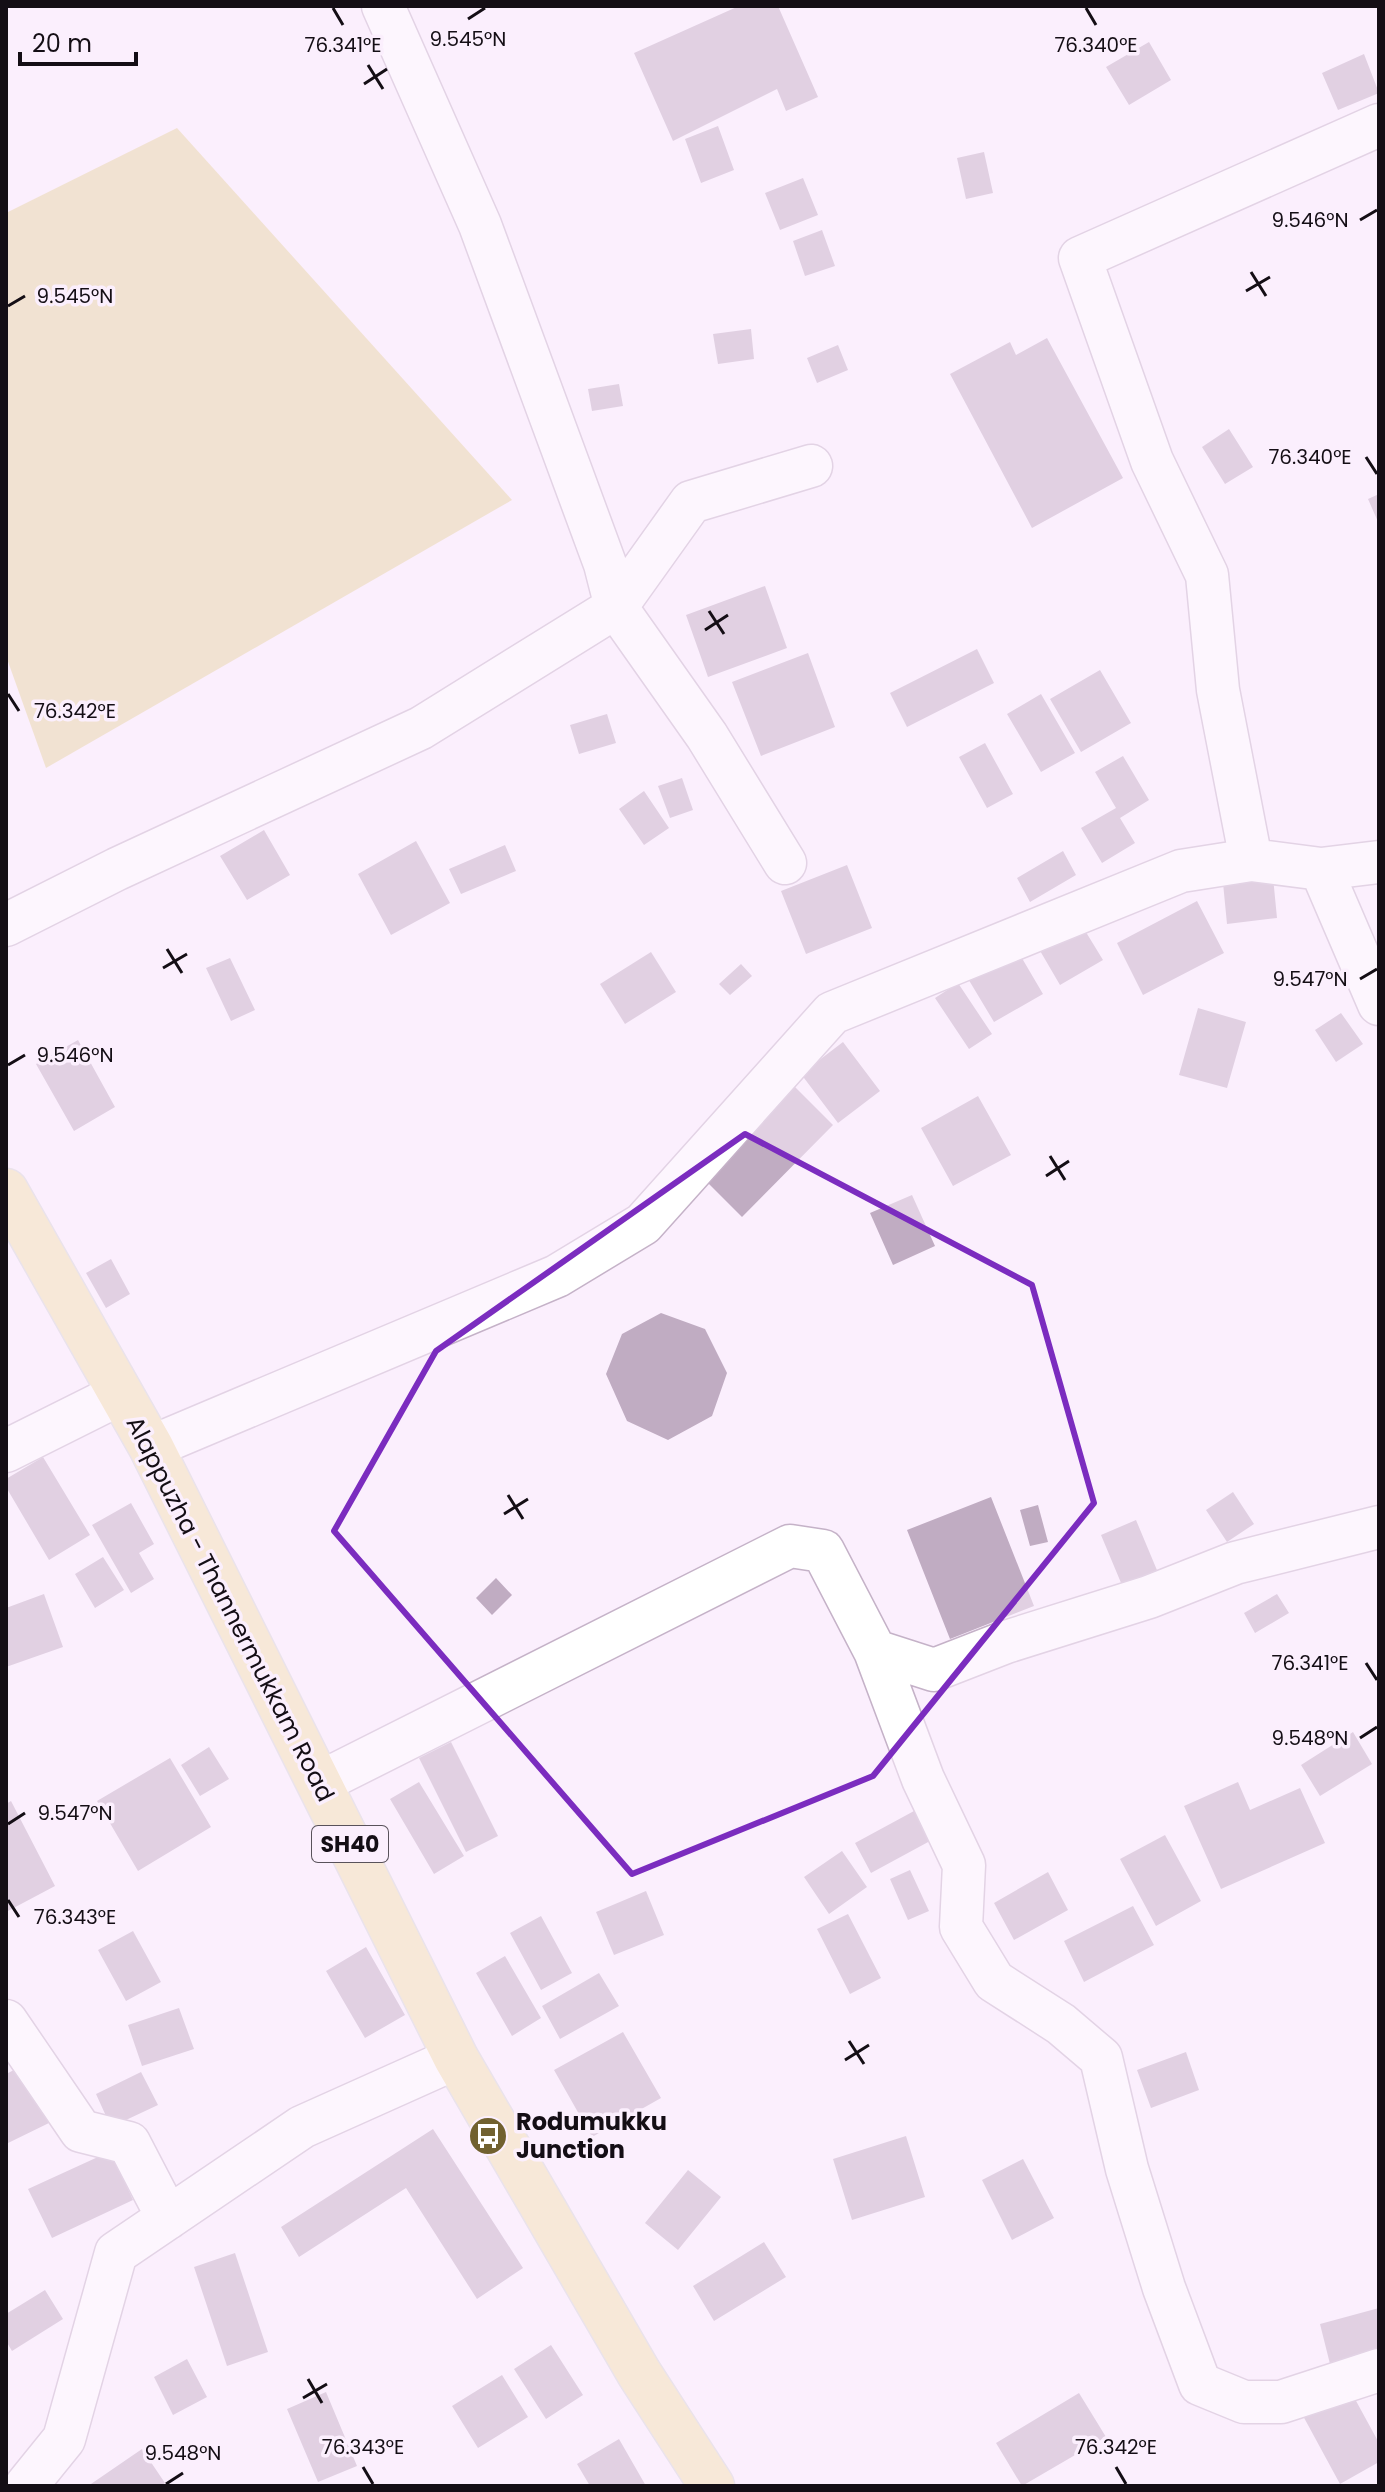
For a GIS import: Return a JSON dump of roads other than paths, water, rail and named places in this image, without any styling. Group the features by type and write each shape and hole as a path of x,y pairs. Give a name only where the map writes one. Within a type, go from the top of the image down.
{"main road":[{"name":"Alappuzha - Thannermukkam Road","path":"6,1191 118,1395 151,1447 456,2058 639,2373 712,2486"}],"street":[{"path":"383,6 480,225 605,564 616,607 707,736 785,863"},
{"path":"1251,860 1218,690 1207,575 1152,461 1080,258 1379,125"},
{"path":"6,925 117,869 421,728 616,607 691,502 811,466"},
{"path":"151,1447 557,1276 643,1224 832,1013 1181,871 1251,860 1321,869 1379,862"},
{"path":"1321,869 1379,1004"},
{"path":"6,1451 118,1395"},
{"path":"875,1651 934,1670 1006,1642 1149,1597 1235,1563 1379,1527"},
{"path":"319,1783 790,1546 823,1551 875,1651 923,1779 964,1865 961,1927 994,1981 1061,2024 1101,2058 1127,2169 1164,2288 1200,2384 1244,2402 1281,2402 1379,2370"},
{"path":"6,2021 81,2131 129,2143 168,2218"},
{"path":"26,2486 64,2439 116,2253 302,2127 456,2058"}],"place":[{"name":"Rodumukku Junction","path":"488,2136"}]}
